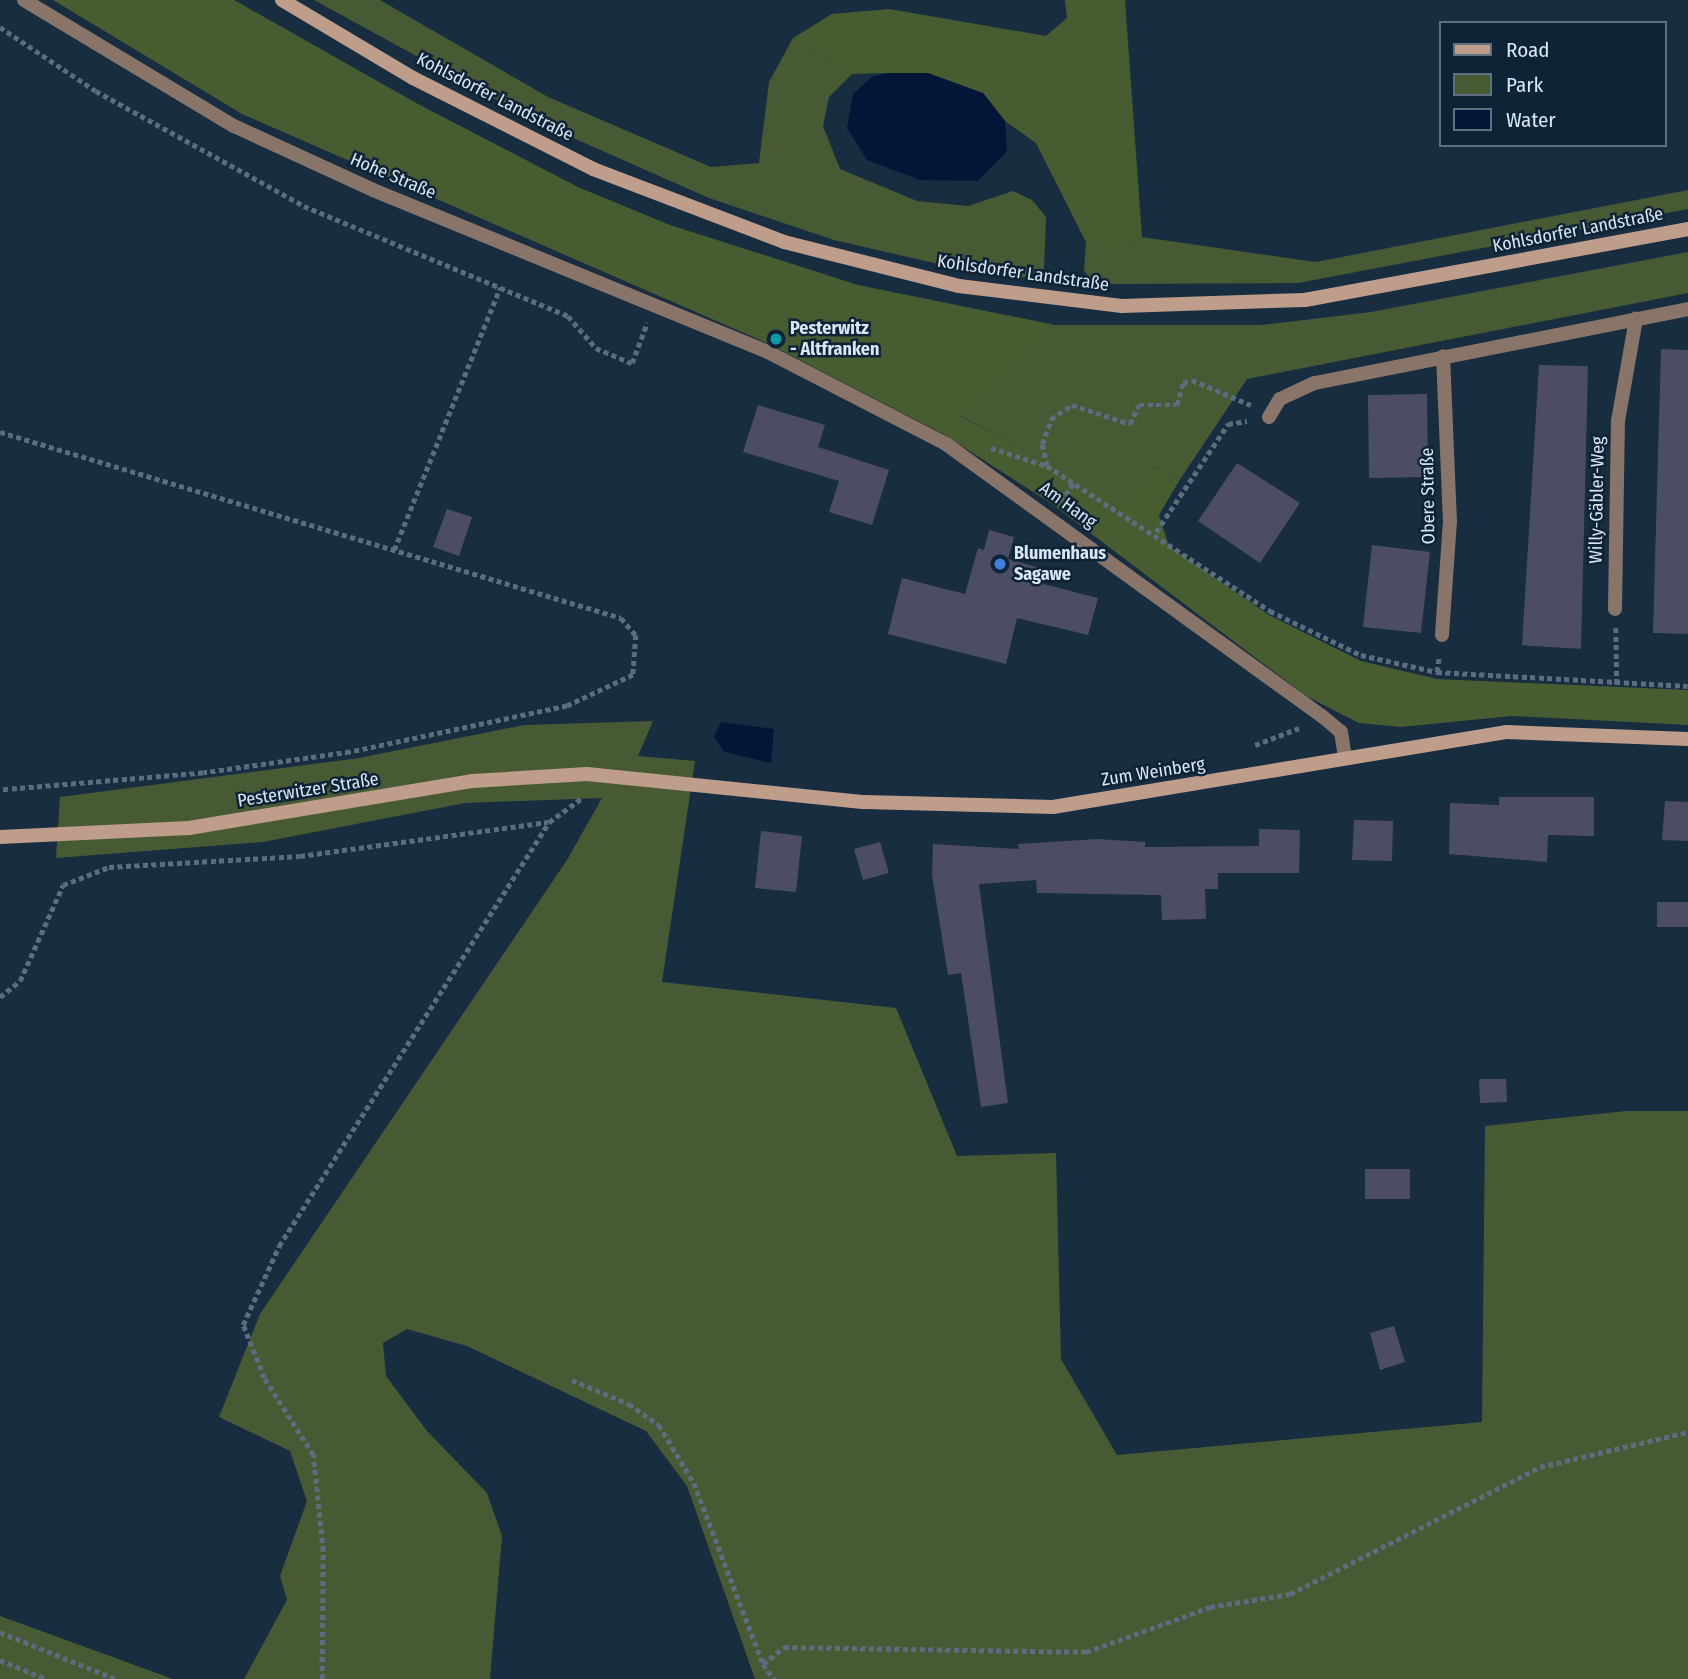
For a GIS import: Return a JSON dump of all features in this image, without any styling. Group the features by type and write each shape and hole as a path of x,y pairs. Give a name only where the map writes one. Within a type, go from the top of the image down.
{"street":[{"name":"Hohe Straße","path":"24,0 234,126 373,190 766,351"},
{"name":"Kohlsdorfer Landstraße","path":"282,0 413,78 593,169 784,243 959,286 1122,306 1305,300 1688,229"},
{"path":"1269,417 1280,398 1315,383 1688,309"},
{"name":"Willy-Gäbler-Weg","path":"1615,609 1618,421 1636,319"},
{"name":"Am Hang","path":"766,351 946,444 1052,516 1341,732"},
{"name":"Obere Straße","path":"1442,635 1450,522 1443,356"},
{"path":"1341,732 1345,757"},
{"name":"Zum Weinberg","path":"622,775 865,802 1053,807 1506,732 1688,738"},
{"name":"Pesterwitzer Straße","path":"0,837 189,828 473,781 622,775"}],"path":[{"path":"0,27 96,90 304,206 568,316 596,348 632,363 638,345"},
{"path":"394,550 500,288"},
{"path":"1269,417 1236,396 1192,380 1183,383 1177,405 1170,409 1139,405 1130,424 1072,405 1051,419 1042,444 1047,466 1156,532 1270,611 1361,655 1437,672 1688,686"},
{"path":"1156,532 1228,424 1269,417"},
{"path":"0,432 621,618 636,635 633,675 567,706 350,752 203,773 0,790"},
{"path":"1615,609 1617,684"},
{"path":"1255,745 1294,727 1341,732"},
{"path":"322,1679 323,1551 313,1455 264,1378 243,1325 279,1246 549,822 585,796"},
{"path":"0,997 20,981 64,885 109,867 300,856 549,822"},
{"path":"572,1380 629,1404 659,1425 694,1483 763,1664 774,1679"},
{"path":"763,1664 784,1647 1086,1652 1209,1606 1290,1594 1540,1467 1688,1432"},
{"path":"0,1632 116,1679"},
{"path":"0,1660 46,1679"}],"green space":[{"path":"53,0 234,0 418,104 578,187 670,225 858,285 1055,325 960,416 1127,506 1154,466 1179,481 1159,515 1169,546 1269,615 1361,661 1437,679 1688,690 1688,725 1512,716 1401,727 1359,723 1306,696 1052,504 943,434 769,344 242,114"},
{"path":"314,0 380,0 548,97 711,167 759,163 769,82 793,38 852,74 829,97 823,126 840,169 917,201 968,206 1013,191 1032,200 1046,217 1044,269 1022,278 934,263 834,240 709,198 537,122"},
{"path":"1065,0 1125,0 1142,237 1112,254 1086,242 1036,143 1005,121 983,93 888,73 852,74 793,38 832,14 889,9 1046,36 1067,18"},
{"path":"1688,190 1688,209 1298,283 1095,284 1084,271 1086,242 1112,254 1142,237 1316,262"},
{"path":"1688,252 1688,293 1247,379 1179,481 1154,466 1127,507 959,415 1055,325 1262,325 1371,312"},
{"path":"653,721 638,756 695,761 662,982 896,1008 957,1156 1056,1153 1061,1359 1117,1455 1482,1422 1485,1126 1626,1111 1688,1111 1688,1679 755,1679 687,1486 646,1431 467,1346 407,1329 383,1343 386,1376 427,1431 487,1493 502,1536 490,1679 244,1679 287,1600 280,1576 307,1501 290,1451 219,1417 260,1314 567,860 602,798 465,803 263,842 56,858 60,797 359,758 524,725"},
{"path":"0,1616 173,1679 0,1679"}],"water":[{"path":"888,73 928,73 983,93 1005,121 1007,151 978,181 920,180 867,160 847,128 853,94 872,77"},
{"path":"721,722 774,729 771,763 724,752 714,736"}],"building":[{"path":"1661,349 1688,350 1688,634 1653,633"},
{"path":"1539,365 1588,366 1581,649 1522,645"},
{"path":"1427,394 1428,477 1369,478 1368,395"},
{"path":"758,405 825,425 818,447 889,470 872,525 829,512 839,481 743,452"},
{"path":"1237,463 1300,503 1260,563 1198,521"},
{"path":"447,509 472,517 459,556 433,547"},
{"path":"989,530 1014,537 1008,559 1047,570 1043,584 1098,598 1088,635 1017,618 1006,664 888,634 902,578 965,594 978,548 984,550"},
{"path":"1372,545 1430,552 1421,633 1363,627"},
{"path":"1499,797 1594,797 1594,836 1548,835 1547,862 1449,854 1450,803 1499,805"},
{"path":"1665,801 1688,802 1688,841 1662,840"},
{"path":"1354,820 1393,821 1392,861 1352,860"},
{"path":"1259,829 1300,830 1299,873 1218,873 1218,889 1205,889 1206,919 1162,920 1161,895 1037,893 1036,880 979,884 1008,1103 981,1107 961,973 948,975 932,875 933,844 1019,849 1018,844 1097,839 1145,842 1145,847 1259,846"},
{"path":"761,831 802,836 796,892 755,888"},
{"path":"880,842 889,873 863,880 854,849"},
{"path":"1657,902 1688,902 1688,927 1657,927"},
{"path":"1479,1079 1506,1079 1507,1102 1480,1103"},
{"path":"1365,1169 1410,1169 1410,1199 1365,1199"},
{"path":"1394,1326 1405,1362 1380,1370 1370,1333"}],"place":[{"name":"Pesterwitz - Altfranken","path":"776,339"},
{"name":"Blumenhaus Sagawe","path":"1000,564"}]}
